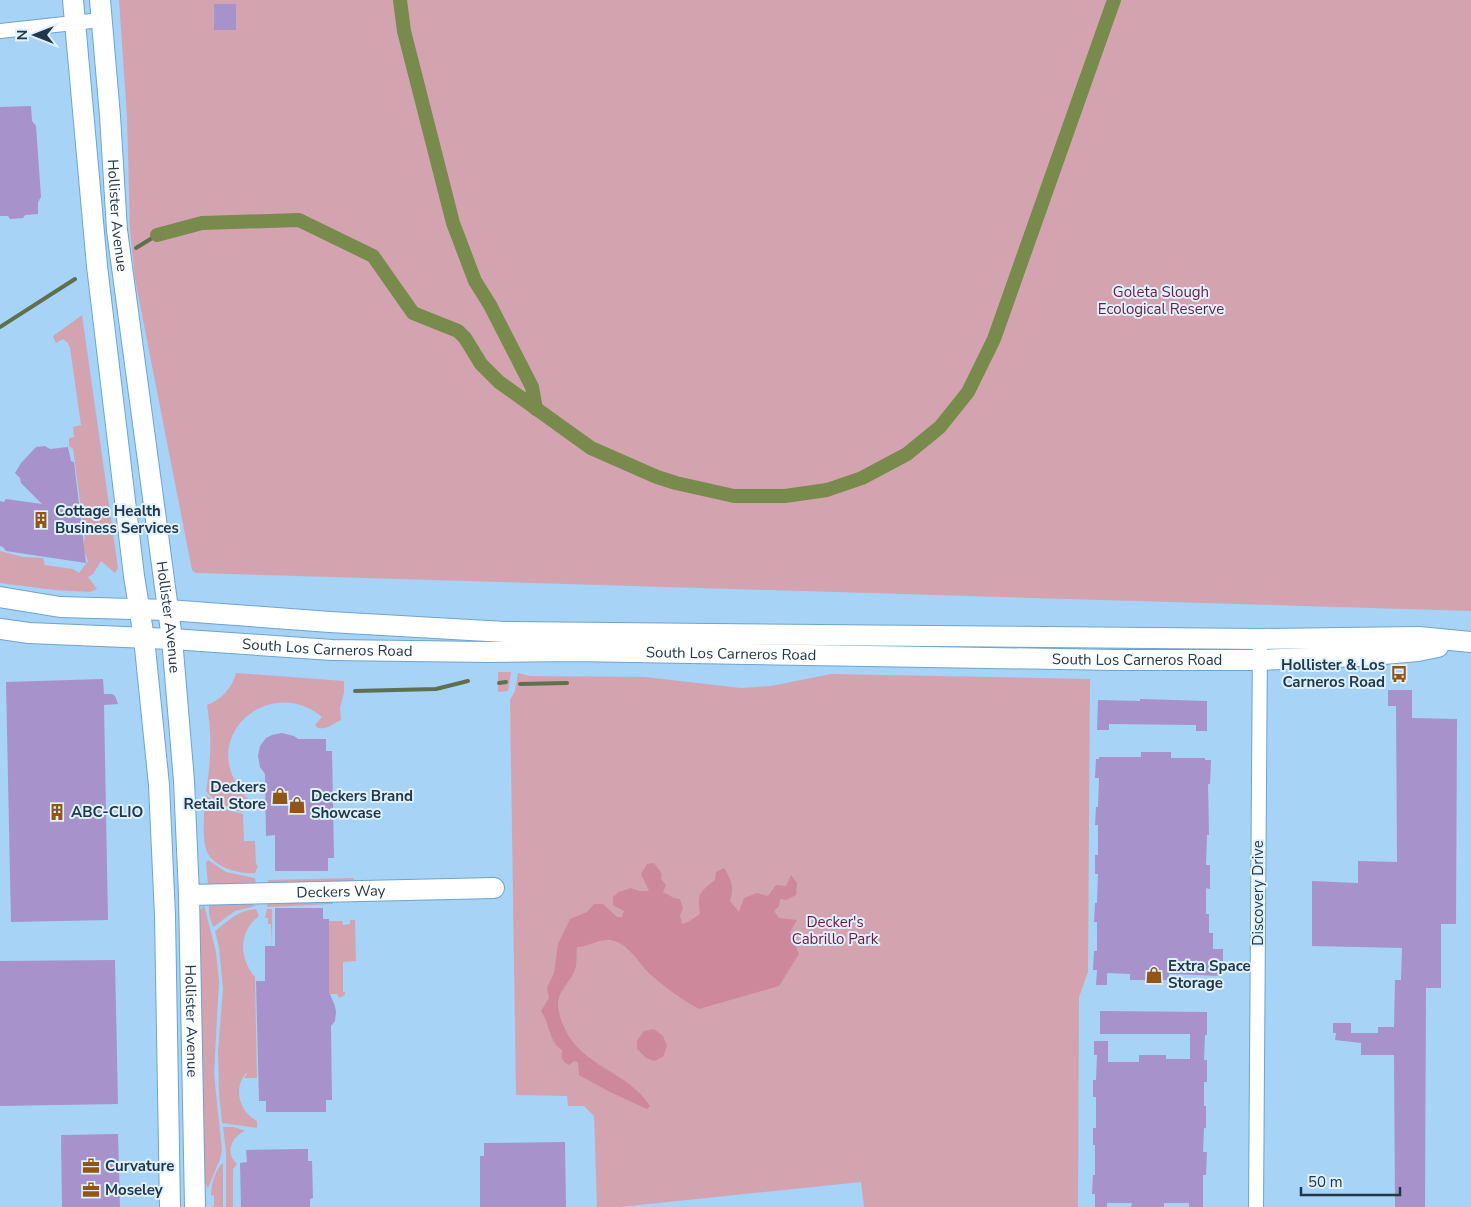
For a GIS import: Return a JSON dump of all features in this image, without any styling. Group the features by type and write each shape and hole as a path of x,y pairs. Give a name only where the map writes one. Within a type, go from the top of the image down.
{"main road":[{"name":"Hollister Avenue","path":"73,0 97,266 122,476 144,638 159,785 165,916 170,1207"},
{"name":"Hollister Avenue","path":"100,0 110,116 116,230 172,639 184,781 189,895 195,1207"},
{"name":"South Los Carneros Road","path":"0,597 60,607 140,608 330,622 570,633 1260,639 1419,638 1467,642"},
{"name":"South Los Carneros Road","path":"0,629 28,633 172,639 332,650 573,651 1115,660 1260,660 1360,656 1418,651 1467,642"},
{"name":"Deckers Way","path":"189,895 494,888"}],"street":[{"path":"0,31 101,20"},
{"name":"Discovery Drive","path":"1256,1207 1260,639"}],"green space":[{"name":"Goleta Slough Ecological Reserve","path":"119,0 1471,0 1471,611 196,573 192,570 135,279 130,229 127,117"},
{"path":"82,315 118,568 115,573 101,561 93,574 88,577 97,589 90,592 0,583 0,551 23,557 43,558 45,565 73,569 79,573 88,561 84,547 85,538 73,449 69,446 69,438 74,437 73,427 81,425 70,348 63,339 56,343 53,336"},
{"path":"498,672 511,672 508,691 498,692"},
{"path":"236,673 344,681 344,693 340,708 341,720 328,727 318,728 315,725 322,717 304,706 285,702 267,705 251,714 238,726 230,742 228,760 234,779 243,794 250,800 247,805 243,806 243,812 232,810 223,805 206,791 210,748 207,705 225,693 232,684"},
{"name":"Decker's Cabrillo Park","path":"518,673 530,676 645,677 741,688 771,686 831,674 1090,679 1088,972 1079,997 1078,1207 864,1207 861,1182 620,1207 597,1207 594,1116 584,1106 568,1106 567,1096 516,1095 510,700 515,691"},
{"path":"206,795 223,809 243,814 244,841 255,841 256,864 258,866 255,873 234,871 226,868 219,865 209,855 205,844 204,830"},
{"path":"208,860 226,872 255,878 256,885 208,885 206,862"},
{"path":"354,878 354,883 267,885 268,880"},
{"path":"333,900 333,904 267,907 267,901"},
{"path":"251,902 251,904 256,906 235,911 213,927 209,914 209,903"},
{"path":"204,905 216,952 219,981 214,1074 222,1150 208,1188 203,1179 200,1055 203,1052 200,1051 198,913"},
{"path":"256,909 259,916 247,930 243,945 246,962 255,977 257,1078 244,1078 246,1073 242,1079 239,1093 242,1106 257,1121 257,1128 222,1123 218,1051 223,988 219,948 215,931 238,914"},
{"path":"267,909 272,909 272,949 271,924 268,924 268,918 265,918"},
{"path":"350,920 355,920 356,961 343,962 343,992 345,992 345,995 339,998 337,994 328,994 328,921 342,921 343,925 350,924"},
{"path":"223,1127 234,1127 245,1131 236,1137 231,1146 231,1155 237,1164 233,1169 233,1207 226,1207 226,1152"},
{"path":"223,1163 223,1207 211,1207 214,1206 214,1196 211,1195 213,1182 218,1169"}],"shaded area":[{"path":"654,863 662,874 661,879 666,885 663,892 680,899 683,909 680,915 682,924 700,914 700,894 715,880 716,872 724,868 732,884 730,901 739,912 744,898 757,893 768,896 776,885 786,886 791,875 797,883 796,895 786,900 780,899 779,906 774,911 779,918 797,920 790,932 799,954 779,986 699,1009 657,980 622,944 616,941 605,940 577,947 574,971 560,994 558,1004 564,1027 582,1051 641,1094 650,1106 647,1109 579,1075 578,1062 574,1061 569,1065 563,1061 562,1050 554,1042 541,1011 549,998 547,988 554,973 558,944 570,919 587,912 594,904 603,904 617,917 622,917 624,911 613,905 613,897 619,892 631,888 639,891 649,891 641,874 647,864"},
{"path":"654,1029 663,1036 667,1046 663,1057 654,1061 646,1058 637,1049 637,1041 644,1031"}],"building":[{"path":"214,4 236,4 236,30 214,30"},
{"path":"31,106 32,121 36,126 41,197 38,202 38,214 10,219 8,216 0,216 0,107"},
{"name":"Cottage Health Business Services","path":"45,446 50,449 68,447 71,461 74,462 86,563 6,551 0,546 0,501 4,502 6,499 42,504 21,483 20,478 15,473 21,463 36,447"},
{"name":"ABC-CLIO","path":"103,679 104,694 115,696 118,704 104,705 108,920 11,922 6,682"},
{"path":"1388,690 1412,690 1412,718 1457,719 1456,924 1441,924 1441,988 1426,988 1425,1207 1395,1207 1394,1055 1361,1055 1361,1043 1335,1040 1336,1033 1333,1033 1333,1023 1351,1023 1351,1033 1378,1033 1378,1027 1394,1027 1395,980 1401,980 1402,948 1312,946 1312,881 1358,883 1358,861 1397,862 1396,706 1388,706"},
{"path":"1140,699 1207,701 1207,731 1196,731 1196,725 1109,724 1109,730 1097,730 1098,700 1140,701"},
{"name":"Deckers Brand Showcase","path":"282,733 298,739 326,739 326,751 332,751 334,858 328,858 328,871 275,871 275,835 266,836 265,774 260,767 258,756 260,746 266,738"},
{"path":"1141,752 1171,752 1171,758 1205,758 1205,760 1211,760 1210,784 1208,784 1209,835 1207,835 1206,865 1210,865 1210,889 1206,888 1206,914 1209,914 1209,933 1213,933 1213,949 1223,949 1223,976 1169,974 1169,980 1130,980 1130,974 1107,973 1107,985 1096,985 1097,970 1093,970 1094,951 1097,951 1097,922 1094,922 1095,903 1097,903 1098,874 1095,874 1095,855 1098,855 1098,825 1095,825 1099,778 1095,778 1096,759 1099,759 1099,757 1141,757"},
{"path":"275,908 323,908 323,919 329,919 329,992 336,1012 335,1021 331,1026 332,1100 326,1100 326,1112 266,1112 266,1101 259,1101 256,981 265,981 265,946 275,946"},
{"path":"115,960 118,1104 0,1106 0,961"},
{"path":"1100,1011 1207,1012 1204,1060 1207,1060 1207,1082 1204,1082 1206,1128 1204,1128 1203,1152 1207,1152 1206,1175 1203,1175 1203,1207 1189,1207 1189,1203 1164,1203 1164,1207 1131,1207 1132,1203 1107,1203 1107,1207 1095,1207 1095,1194 1092,1194 1093,1175 1095,1175 1093,1128 1096,1128 1096,1097 1093,1097 1093,1080 1096,1080 1097,1055 1094,1055 1094,1041 1108,1041 1108,1062 1139,1062 1139,1055 1166,1055 1166,1059 1190,1059 1190,1034 1100,1034"},
{"path":"118,1134 120,1207 62,1207 61,1135"},
{"path":"565,1142 566,1207 480,1207 480,1156 484,1156 484,1143"},
{"path":"308,1149 308,1161 312,1161 313,1198 310,1199 310,1207 241,1207 240,1163 247,1162 246,1150"}],"waterway":[{"path":"400,0 404,31 453,223 475,281 490,305 532,387 536,409"},
{"path":"157,235 202,223 299,220 373,256 413,313 458,331 465,338 481,364 499,382 591,448 657,477 734,496 785,496 827,490 862,478 907,454 940,427 968,392 994,339 1114,0"},
{"path":"136,248 157,235"},
{"path":"0,327 75,279"},
{"path":"355,691 436,689 468,681"},
{"path":"499,683 506,682"},
{"path":"520,684 567,683"}],"place":[{"name":"Cottage Health Business Services","path":"41,520"},
{"name":"Hollister & Los Carneros Road","path":"1399,674"},
{"name":"Deckers Retail Store","path":"280,796"},
{"name":"Deckers Brand Showcase","path":"297,805"},
{"name":"ABC-CLIO","path":"57,812"},
{"name":"Extra Space Storage","path":"1154,975"},
{"name":"Curvature","path":"91,1166"},
{"name":"Moseley","path":"91,1190"}]}
